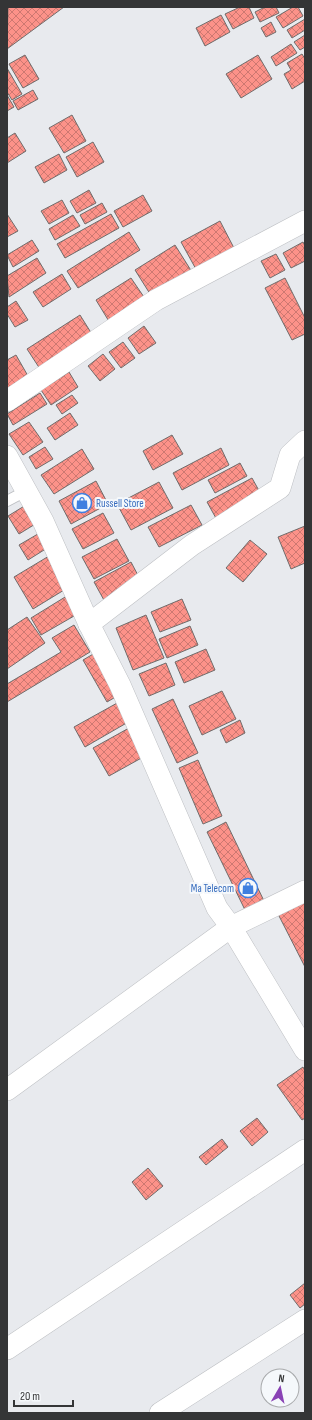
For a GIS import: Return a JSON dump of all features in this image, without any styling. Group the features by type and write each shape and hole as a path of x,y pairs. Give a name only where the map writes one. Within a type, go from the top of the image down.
{"street":[{"path":"7,401 156,300 305,221"},
{"path":"89,624 192,545 280,488 290,455 305,442"},
{"path":"7,456 43,521 89,624 120,685 217,908 231,927 305,1050"},
{"path":"7,1090 231,927 305,891"},
{"path":"7,1349 305,1150"},
{"path":"160,1413 305,1320"}],"lane":[{"path":"7,501 26,491"}],"building":[{"path":"8,7 64,7 7,49"},
{"path":"240,7 249,7 254,18 233,29 225,14"},
{"path":"265,7 276,7 279,13 260,22 255,12"},
{"path":"293,7 298,7 303,16 283,28 276,17"},
{"path":"221,15 230,32 205,46 196,28"},
{"path":"305,19 305,30 292,38 287,30"},
{"path":"271,22 276,32 266,37 261,28"},
{"path":"305,35 305,47 300,50 294,42"},
{"path":"291,44 297,53 276,66 271,57"},
{"path":"302,54 305,59 305,81 292,89 284,74 291,70 287,63"},
{"path":"25,55 39,79 23,88 9,64"},
{"path":"258,55 272,79 241,98 226,74"},
{"path":"7,68 22,94 12,100 7,92"},
{"path":"33,90 38,99 18,110 13,101"},
{"path":"7,95 14,107 7,111"},
{"path":"72,115 86,141 64,153 49,128"},
{"path":"15,133 26,151 7,163 7,138"},
{"path":"93,142 104,162 77,177 66,157"},
{"path":"59,154 67,170 44,183 35,167"},
{"path":"89,190 96,203 77,213 70,201"},
{"path":"143,195 152,211 123,227 114,211"},
{"path":"62,200 69,213 49,224 41,211"},
{"path":"102,203 107,212 85,224 80,215"},
{"path":"7,214 18,231 7,237"},
{"path":"111,214 119,228 65,258 57,244"},
{"path":"73,215 80,226 55,240 49,229"},
{"path":"220,221 235,250 197,271 181,242"},
{"path":"129,232 140,250 78,288 67,271"},
{"path":"32,240 39,251 13,267 7,255"},
{"path":"303,242 305,246 305,261 291,268 283,253"},
{"path":"175,245 192,272 152,297 135,270"},
{"path":"276,254 285,270 270,278 261,261"},
{"path":"37,258 46,273 9,297 7,276"},
{"path":"62,274 71,289 43,307 33,292"},
{"path":"131,278 146,300 110,323 96,300"},
{"path":"285,278 305,318 305,334 292,340 265,288"},
{"path":"16,301 28,320 15,327 7,314 7,307"},
{"path":"80,315 95,339 42,372 27,349"},
{"path":"144,326 156,343 139,354 128,338"},
{"path":"123,342 135,358 121,368 109,352"},
{"path":"103,354 115,369 100,381 88,366"},
{"path":"16,355 32,383 7,397 7,360"},
{"path":"69,372 78,387 51,405 41,390"},
{"path":"40,393 47,404 13,425 7,414"},
{"path":"72,395 78,403 62,414 56,405"},
{"path":"70,413 78,425 55,440 47,428"},
{"path":"29,422 43,442 23,455 9,434"},
{"path":"172,435 183,454 153,470 143,451"},
{"path":"45,447 53,459 36,469 29,457"},
{"path":"221,448 229,465 182,490 173,473"},
{"path":"82,449 94,469 54,494 41,475"},
{"path":"240,463 247,476 215,493 208,480"},
{"path":"252,478 262,496 217,520 207,502"},
{"path":"96,481 108,504 71,524 59,501"},
{"path":"159,482 173,508 131,530 117,504"},
{"path":"26,505 37,523 19,534 8,516"},
{"path":"191,505 202,525 159,547 148,527"},
{"path":"103,513 114,533 83,549 72,529"},
{"path":"305,526 305,563 291,569 278,537"},
{"path":"43,531 52,545 28,560 19,545"},
{"path":"117,539 129,561 94,579 82,557"},
{"path":"250,540 267,554 243,582 226,568"},
{"path":"49,556 69,587 33,609 14,577"},
{"path":"131,562 142,583 105,602 94,582"},
{"path":"70,594 81,612 41,635 31,618"},
{"path":"182,599 191,620 160,632 151,612"},
{"path":"146,615 164,658 133,670 116,628"},
{"path":"27,617 45,643 7,669 7,630"},
{"path":"74,625 90,652 7,702 7,684 61,652 52,638"},
{"path":"190,626 198,645 167,658 159,639"},
{"path":"206,649 215,670 184,683 175,662"},
{"path":"95,653 119,695 107,702 83,660"},
{"path":"166,663 175,685 149,696 139,674"},
{"path":"222,691 236,719 202,735 189,706"},
{"path":"173,699 198,753 177,763 152,709"},
{"path":"119,702 130,721 85,747 74,727"},
{"path":"240,720 245,733 226,743 220,730"},
{"path":"129,728 145,756 109,776 93,748"},
{"path":"198,760 222,816 203,824 179,768"},
{"path":"226,822 265,903 246,912 207,832"},
{"path":"305,901 305,967 278,914"},
{"path":"303,1067 305,1071 305,1118 302,1120 277,1085"},
{"path":"257,1118 268,1132 252,1146 240,1131"},
{"path":"222,1139 228,1147 206,1165 199,1157"},
{"path":"148,1168 163,1186 146,1200 132,1182"},
{"path":"305,1283 305,1304 300,1308 290,1295"}],"place":[{"name":"Russell Store","path":"82,503"},
{"name":"Ma Telecom","path":"248,888"}]}
